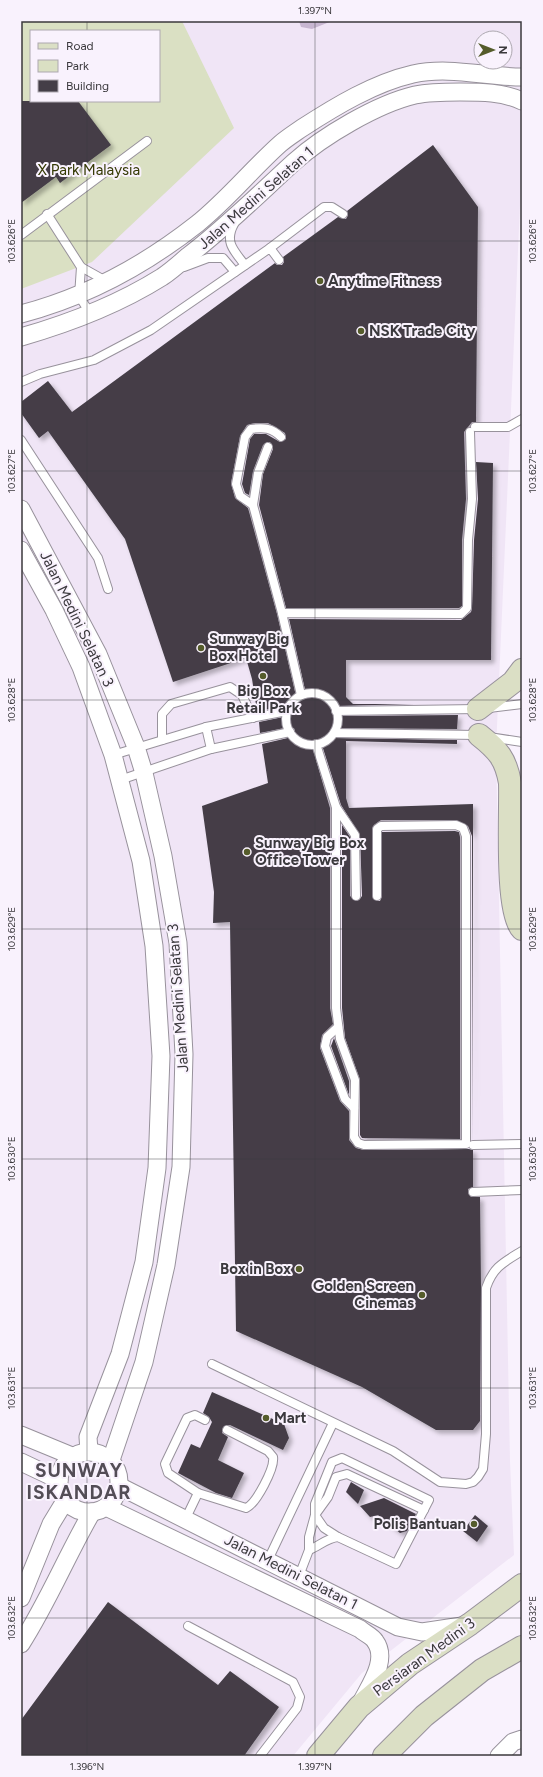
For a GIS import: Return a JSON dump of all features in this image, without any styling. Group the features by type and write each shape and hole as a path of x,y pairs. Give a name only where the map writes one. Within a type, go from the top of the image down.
{"street":[{"name":"Jalan Medini Selatan 1","path":"21,314 79,296 108,283 134,268 198,223 281,143 323,115 372,89 414,74 442,71 477,72 522,77"},
{"name":"Jalan Medini Selatan 1","path":"21,337 50,329 90,313 163,276 244,210 295,160 337,131 385,105 415,95 444,92 476,92 511,96 522,101"},
{"name":"Jalan Medini Selatan 3","path":"21,509 98,654 136,747 144,772 163,856 178,943 184,1054 181,1167 166,1265 144,1362 110,1460"},
{"name":"Jalan Medini Selatan 3","path":"22,555 54,610 81,667 114,755 141,861 154,946 161,1056 157,1168 144,1262 120,1354 88,1437 89,1451"},
{"path":"478,709 508,686 522,670"},
{"path":"479,735 496,749 504,761 509,774 511,888 514,911 519,926 522,929"},
{"path":"21,1435 72,1456"},
{"path":"21,1644 33,1625 73,1545 99,1510 115,1498 119,1486 118,1472 110,1460 101,1454 89,1451 72,1456 63,1467 58,1480 60,1491 65,1501 80,1512 99,1510"},
{"path":"21,1462 58,1480"},
{"name":"Jalan Medini Selatan 1","path":"119,1486 186,1518 398,1626 422,1632 441,1631 470,1624"},
{"path":"21,1598 51,1524 65,1501"},
{"name":"Jalan Medini Selatan 1","path":"99,1510 360,1629 375,1640 380,1654 379,1667 359,1707"},
{"name":"Persiaran Medini 3","path":"318,1756 359,1707 410,1664 470,1624 522,1584"},
{"path":"384,1756 424,1716 458,1688 482,1670 522,1647"},
{"path":"500,1756 513,1742 522,1739"}],"lane":[{"path":"21,235 146,141"},
{"path":"21,382 40,374 94,360 151,330 270,248 324,207 332,207 343,214"},
{"path":"244,210 230,233 230,245 245,265"},
{"path":"47,214 81,267 108,283"},
{"path":"270,248 278,260"},
{"path":"163,276 199,260 208,258 223,258 235,272"},
{"path":"81,267 79,296 90,313"},
{"path":"282,613 457,614 464,611 467,604 468,540 472,499 473,430 508,427 522,419"},
{"path":"253,505 240,496 236,484 245,437 251,429 261,428 273,430 282,437"},
{"path":"21,440 98,558 108,589"},
{"path":"268,447 258,473 253,505 282,613 301,695"},
{"path":"162,740 162,714 171,704 230,687 242,695 252,718"},
{"path":"308,693 322,695 329,699 336,711 337,726 334,733 323,742 316,744 301,742 290,732 286,719 287,712 290,705 301,695 308,693"},
{"path":"336,711 478,709 522,704"},
{"path":"114,755 136,747 206,727 287,712"},
{"path":"206,727 211,749"},
{"path":"120,780 211,749 290,732"},
{"path":"334,733 479,735 522,742"},
{"path":"316,744 336,807 355,835 356,896"},
{"path":"336,807 338,1027 340,1039 355,1080 354,1137 361,1144 466,1144 466,832 460,826 456,825 381,826 377,829 377,896"},
{"path":"338,1027 327,1037 325,1046 345,1100 354,1108"},
{"path":"472,1145 522,1144"},
{"path":"472,1192 522,1190"},
{"path":"212,1364 393,1451 440,1482 466,1484 473,1482 483,1469 486,1434 486,1288 489,1277 496,1267 522,1251"},
{"path":"205,1420 195,1415 187,1418 164,1464 168,1473 198,1492 246,1508 251,1506 256,1500 273,1465 273,1457 268,1451 226,1430"},
{"path":"268,1560 333,1423"},
{"path":"342,1458 429,1500 424,1510 396,1564 338,1537 324,1528 316,1515 315,1504 332,1462 342,1458"},
{"path":"299,1576 309,1550 309,1537 316,1515 328,1497 336,1477 347,1474 424,1510"},
{"path":"186,1518 198,1492"},
{"path":"309,1550 320,1546 329,1538 338,1537"},
{"path":"188,1626 293,1682 300,1697 297,1708 260,1756"}],"shaded area":[{"path":"21,21 522,21 522,160 496,749 510,1461 514,1555 362,1673 293,1756 21,1756"},
{"path":"299,21 332,21 312,29 301,27"}],"green space":[{"name":"X Park Malaysia","path":"21,21 182,21 234,128 92,262 21,289"}],"building":[{"path":"21,101 79,102 111,145 60,183 56,177 21,203"},
{"path":"433,145 478,207 476,422 472,422 464,432 466,499 462,540 462,606 459,608 286,608 259,505 263,474 273,449 270,442 263,445 253,471 249,495 245,493 242,484 250,439 254,434 266,434 280,442 286,439 285,433 268,423 255,423 247,425 240,436 231,483 235,498 248,508 277,614 296,696 302,700 305,699 306,694 289,619 461,620 471,612 474,540 478,499 476,462 493,463 491,660 346,660 346,697 353,704 414,704 336,706 331,711 332,714 336,716 458,715 457,729 334,728 329,733 329,736 334,738 457,740 457,744 346,741 346,798 349,808 473,804 473,1140 472,836 468,826 456,820 381,820 374,825 372,829 372,896 377,901 380,901 382,896 382,832 459,832 460,1139 362,1138 360,1135 360,1080 345,1038 342,1008 342,825 350,837 350,896 356,901 362,896 360,835 341,805 321,742 315,739 311,743 330,808 330,1008 333,1024 322,1035 320,1048 340,1101 349,1111 349,1140 356,1148 364,1150 473,1150 473,1187 468,1189 468,1193 471,1197 480,1197 481,1287 480,1421 473,1430 436,1430 362,1387 236,1331 230,922 213,923 214,892 202,806 268,783 262,744 292,737 295,731 294,728 289,727 260,733 259,722 288,716 292,713 292,710 286,706 257,711 252,679 246,658 173,682 125,539 48,431 39,438 21,413 21,402 48,381 72,412 275,263 277,265 282,265 284,262 283,257 338,217 346,219 348,215 347,211"},
{"path":"334,1038 349,1081 349,1095 331,1046"},
{"path":"212,1392 284,1424 289,1438 283,1450 230,1425 224,1426 222,1433 228,1437 218,1460 244,1473 232,1498 216,1493 178,1473 191,1444 200,1448 212,1422 209,1417 203,1413"},
{"path":"351,1482 364,1490 358,1504 346,1492"},
{"path":"384,1498 416,1514 407,1531 400,1533 378,1515 370,1517 360,1506"},
{"path":"475,1515 488,1526 477,1542 463,1531"},
{"path":"108,1602 218,1685 230,1671 279,1707 244,1756 21,1756 21,1720"}],"place":[{"name":"Anytime Fitness","path":"320,281"},
{"name":"NSK Trade City","path":"361,331"},
{"name":"Sunway Big Box Hotel","path":"201,648"},
{"name":"Big Box Retail Park","path":"263,676"},
{"name":"Sunway Big Box Office Tower","path":"247,852"},
{"name":"Box in Box","path":"299,1269"},
{"name":"Golden Screen Cinemas","path":"422,1295"},
{"name":"Mart","path":"266,1418"},
{"name":"Polis Bantuan","path":"474,1524"}],"district":[{"name":"SUNWAY ISKANDAR","path":"79,1481"}]}
